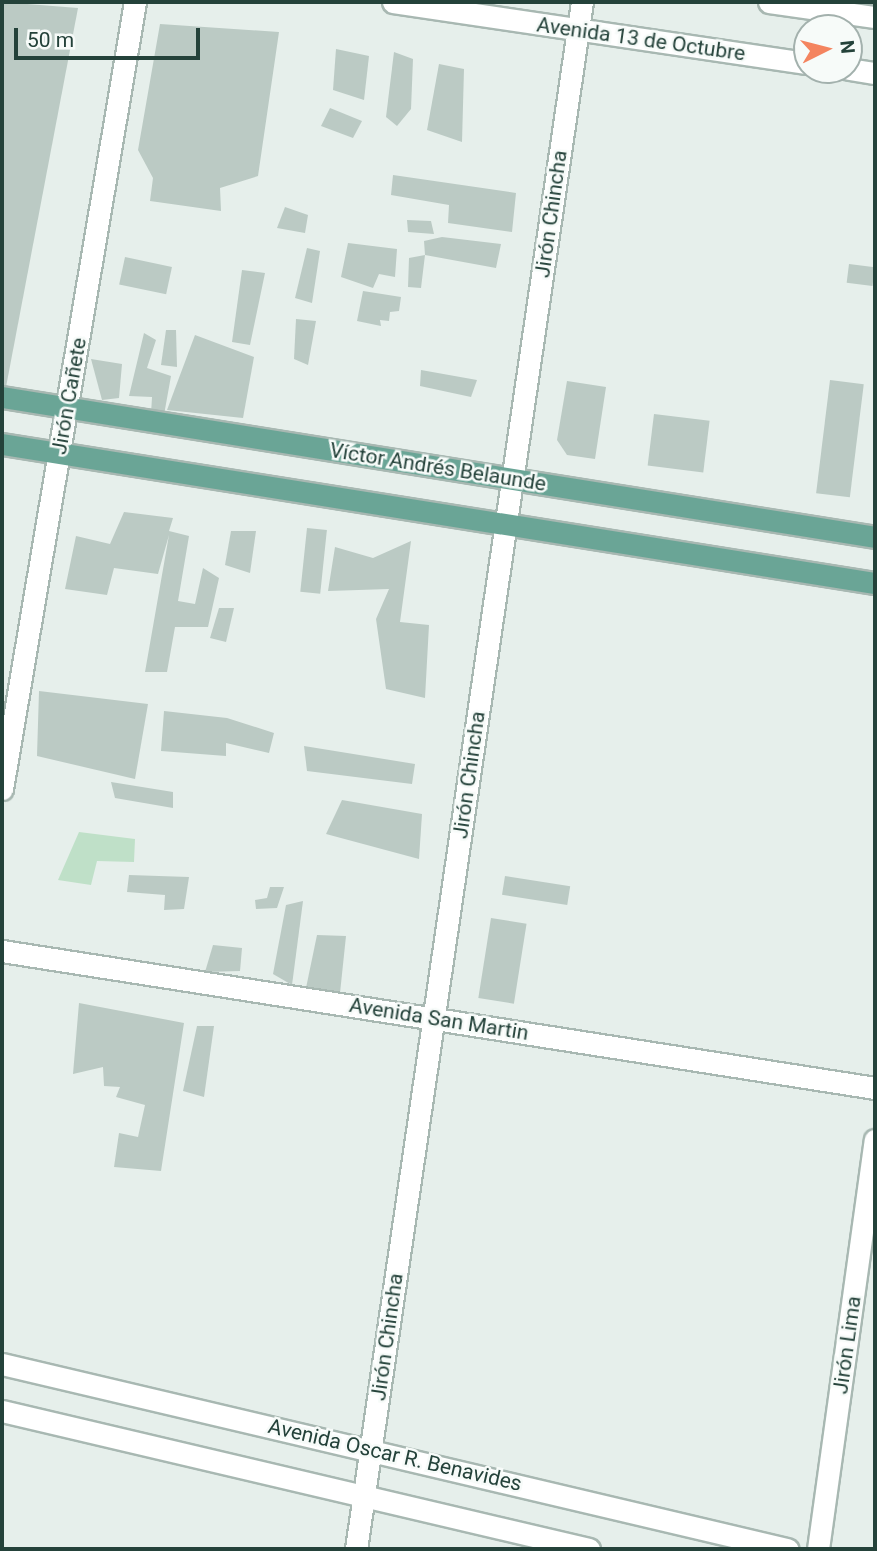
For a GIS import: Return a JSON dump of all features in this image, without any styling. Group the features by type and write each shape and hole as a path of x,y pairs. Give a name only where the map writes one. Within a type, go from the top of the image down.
{"main road":[{"name":"Víctor Andrés Belaunde","path":"2,397 875,537"},
{"path":"2,444 875,583"}],"street":[{"name":"Jirón Cañete","path":"2,789 135,2"},
{"name":"Avenida 13 de Octubre","path":"393,2 793,61"},
{"name":"Jirón Chincha","path":"356,1549 582,2"},
{"path":"769,2 875,18"},
{"name":"Avenida San Martin","path":"2,951 875,1088"},
{"name":"Jirón Lima","path":"818,1549 875,1140"},
{"name":"Avenida Oscar R. Benavides","path":"2,1364 371,1448 787,1549"},
{"path":"2,1411 589,1549"}],"green space":[{"path":"79,832 135,839 134,862 97,861 91,885 58,880"}],"building":[{"path":"2,2 78,8 6,387 2,386"},
{"path":"160,24 279,32 258,176 220,188 221,211 150,201 153,178 138,150"},
{"path":"336,49 369,56 364,100 333,90"},
{"path":"394,52 413,59 411,109 397,126 386,117"},
{"path":"439,64 464,69 462,142 427,130"},
{"path":"330,108 362,121 353,138 321,126"},
{"path":"393,175 516,193 512,232 448,223 449,205 391,195"},
{"path":"285,207 308,215 305,233 277,228"},
{"path":"407,220 431,221 434,234 408,232"},
{"path":"442,237 501,244 496,268 425,255 424,241"},
{"path":"348,243 397,249 395,277 379,274 373,288 341,277"},
{"path":"307,248 320,251 312,303 295,298"},
{"path":"425,255 421,288 408,287 409,258"},
{"path":"125,257 172,267 166,294 119,284"},
{"path":"849,264 875,267 872,286 847,283"},
{"path":"242,270 265,273 250,345 232,342"},
{"path":"363,291 401,297 399,311 390,312 389,321 380,320 381,326 357,321"},
{"path":"296,319 316,321 308,365 294,359"},
{"path":"166,330 176,330 177,367 161,365"},
{"path":"144,333 156,340 147,368 171,376 164,415 151,414 152,397 129,396"},
{"path":"195,335 254,357 243,418 167,410"},
{"path":"91,359 122,364 119,398 102,400"},
{"path":"421,370 477,380 471,397 420,386"},
{"path":"830,380 864,384 850,497 816,493"},
{"path":"567,381 606,387 595,459 567,455 557,440"},
{"path":"654,414 710,421 703,472 648,466"},
{"path":"124,512 173,518 169,531 189,536 178,601 195,604 203,568 219,578 208,627 175,627 167,672 145,672 169,535 158,574 114,568 107,595 65,589 76,536 110,544"},
{"path":"307,528 327,530 320,594 300,592"},
{"path":"231,531 256,531 250,573 225,565"},
{"path":"411,541 400,622 429,625 425,698 386,689 376,619 389,589 328,591 335,547 373,558"},
{"path":"219,608 234,608 226,642 210,638"},
{"path":"39,691 148,704 135,779 37,756"},
{"path":"164,711 227,718 274,733 269,753 226,743 226,756 161,751"},
{"path":"304,746 415,764 412,784 307,771"},
{"path":"111,782 173,792 173,808 115,798"},
{"path":"342,800 422,814 419,859 326,834"},
{"path":"129,875 189,877 184,909 164,910 165,895 127,892"},
{"path":"505,876 570,886 567,905 502,895"},
{"path":"270,887 284,887 277,908 256,909 255,900 267,898"},
{"path":"303,901 292,985 273,974 286,905"},
{"path":"491,918 527,924 514,1004 478,998"},
{"path":"317,935 346,936 340,993 306,988"},
{"path":"213,945 242,948 240,971 205,972"},
{"path":"79,1003 184,1023 161,1171 114,1167 119,1133 138,1137 145,1105 116,1097 120,1087 104,1086 103,1067 73,1074"},
{"path":"197,1026 214,1026 204,1097 183,1091"}]}
